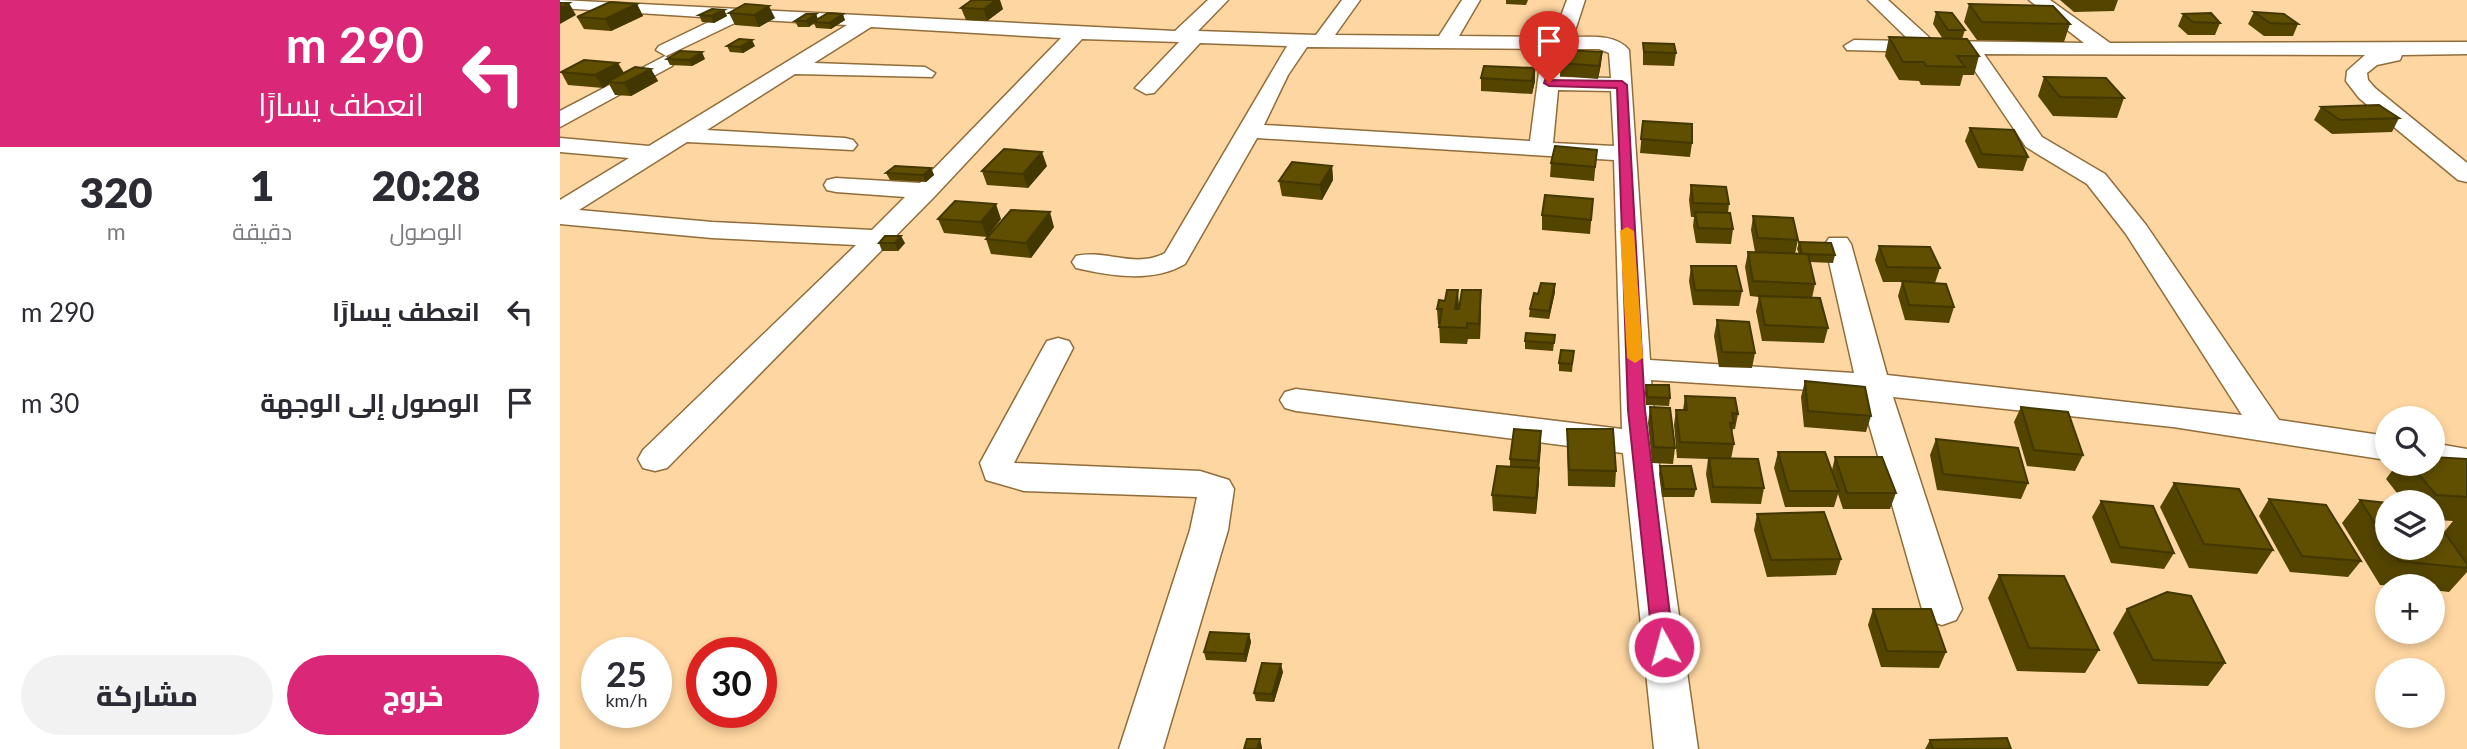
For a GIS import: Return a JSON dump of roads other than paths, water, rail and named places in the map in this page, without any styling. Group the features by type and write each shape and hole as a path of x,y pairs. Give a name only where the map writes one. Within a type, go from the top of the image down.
{"street":[{"path":"646,9 668,0"},
{"path":"1146,88 1219,0"},
{"path":"1086,262 1145,268 1165,266 1175,258 1250,131 1278,75 1351,0"},
{"path":"1446,41 1472,0"},
{"path":"1541,149 1557,43 1576,0"},
{"path":"1877,0 1926,45"},
{"path":"2038,0 2106,50"},
{"path":"560,3 589,2 646,9 1077,33 1311,41 1446,41 1614,46 1619,50 1622,85 1639,443 1676,749"},
{"path":"892,22 931,4"},
{"path":"560,120 738,14"},
{"path":"560,214 650,153 867,21"},
{"path":"654,459 926,191 1077,33"},
{"path":"1854,46 1926,45 2106,50 2463,49 2464,54 2459,56 2371,60 2359,67 2356,76 2367,93 2467,175"},
{"path":"1969,47 2034,142 2096,179 2137,231 2268,429"},
{"path":"790,68 925,73"},
{"path":"1549,83 1622,85"},
{"path":"1250,131 1624,154"},
{"path":"683,135 845,145"},
{"path":"560,145 650,153"},
{"path":"836,185 926,191"},
{"path":"560,214 712,230 879,238"},
{"path":"1838,244 1873,384 1942,609"},
{"path":"1058,348 997,463 998,471 1024,478 1200,484 1216,489 1209,530 1142,749"},
{"path":"1636,369 1873,384 2268,429 2375,446"},
{"path":"1296,400 1639,443"},
{"path":"2445,457 2467,461"}]}
